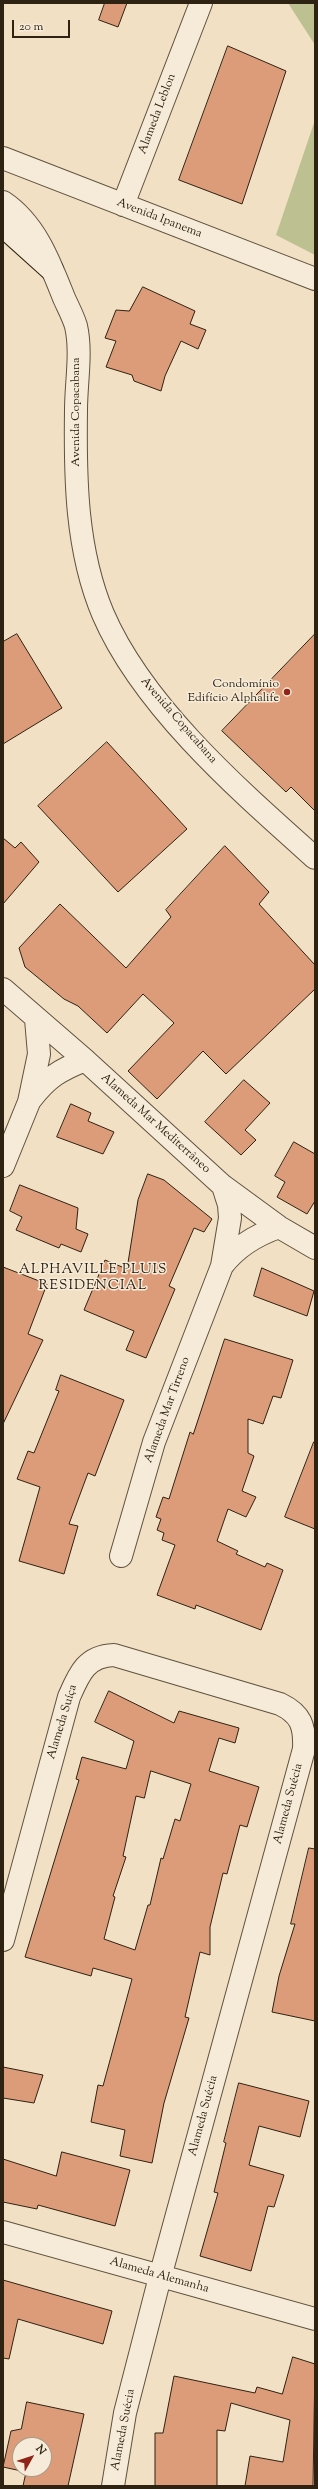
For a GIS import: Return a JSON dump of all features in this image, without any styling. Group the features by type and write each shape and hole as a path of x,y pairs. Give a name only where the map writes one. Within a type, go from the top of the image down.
{"street":[{"path":"184,3 193,24"},
{"name":"Alameda Leblon","path":"123,205 201,3"},
{"name":"Avenida Ipanema","path":"3,158 315,279"},
{"name":"Avenida Copacabana","path":"3,202 33,233 46,252 52,270 76,326 77,506 86,559 103,614 120,647 146,688 181,729 228,777 315,858"},
{"path":"3,226 52,270"},
{"name":"Alameda Mar Mediterrâneo","path":"3,989 85,1060 223,1186 279,1227 315,1248"},
{"path":"3,1166 29,1102 39,1054 36,1019"},
{"path":"29,1102 45,1080 69,1066 85,1060"},
{"name":"Alameda Mar Tirreno","path":"121,1556 154,1442 222,1266 230,1218 230,1205 223,1186"},
{"name":"Alameda Mar Tirreno","path":"222,1266 239,1247 263,1233 279,1227"},
{"name":"Alameda Suíça","path":"3,1940 69,1697 78,1677 90,1661 101,1656 114,1655 280,1704 292,1709 299,1718 305,1733 304,1749"},
{"name":"Alameda Suécia","path":"113,2486 125,2413 160,2276 304,1749"},
{"name":"Alameda Alemanha","path":"3,2232 315,2319"}],"green space":[{"path":"288,3 315,3 315,45"},
{"path":"315,120 315,255 276,235"}],"building":[{"path":"105,3 127,3 118,27 99,20"},
{"path":"228,46 286,71 242,204 179,180"},
{"path":"143,287 195,311 190,324 206,330 198,349 181,341 165,376 161,391 134,381 132,375 106,367 116,341 105,338 116,310 129,311"},
{"path":"17,634 62,708 3,744 3,642"},
{"name":"Condomínio Edifício Alphalife","path":"315,634 315,811 291,787 286,792 222,731"},
{"path":"107,742 187,829 118,892 38,806"},
{"path":"3,838 15,848 21,842 39,862 3,904"},
{"path":"225,846 269,892 259,904 315,965 315,989 226,1074 203,1051 157,1099 128,1071 174,1023 143,994 107,1033 78,1006 64,999 25,967 19,948 60,904 126,968 171,917 166,910"},
{"path":"244,1080 270,1103 245,1130 256,1140 241,1155 205,1122"},
{"path":"71,1104 91,1113 88,1121 114,1132 103,1154 57,1137"},
{"path":"294,1142 315,1154 315,1201 307,1214 277,1197 285,1182 275,1176"},
{"path":"148,1174 164,1180 212,1219 204,1232 194,1228 169,1286 175,1289 146,1358 126,1350 134,1331 84,1310 105,1260 127,1269 138,1200"},
{"path":"20,1185 78,1208 76,1229 88,1234 81,1252 61,1244 59,1248 16,1230 22,1217 10,1211"},
{"path":"3,1267 47,1284 28,1334 43,1340 3,1424"},
{"path":"262,1268 314,1291 307,1316 254,1296"},
{"path":"225,1339 293,1360 281,1398 273,1396 263,1424 248,1419 248,1453 254,1456 242,1491 256,1497 246,1517 228,1509 217,1541 238,1551 236,1554 265,1567 267,1563 283,1570 261,1630 196,1605 195,1609 157,1595 175,1545 162,1540 164,1533 157,1530 161,1519 156,1517 163,1497 169,1499 190,1432 193,1434"},
{"path":"61,1375 124,1400 95,1476 88,1473 69,1524 78,1526 64,1574 19,1561 40,1487 17,1479 28,1451 34,1453 59,1391 56,1390"},
{"path":"315,1442 315,1529 285,1517"},
{"path":"109,1691 174,1723 179,1711 239,1728 235,1743 219,1738 209,1771 259,1787 247,1827 240,1825 227,1874 223,1873 210,1927 210,1955 200,1952 185,2017 189,2018 164,2103 152,2163 120,2156 125,2130 91,2122 98,2085 103,2086 132,1979 93,1968 91,1976 25,1957 79,1780 76,1779 82,1757 126,1769 134,1741 95,1722","holes":["151,1771 191,1784 180,1821 175,1819 163,1859 161,1858 150,1905 148,1905 135,1950 104,1939 115,1897 113,1896 126,1857 123,1856 136,1796 144,1798"]},
{"path":"309,1848 315,1849 315,2021 272,2012 279,1976 295,1924 291,1924"},
{"path":"3,2067 43,2075 34,2103 3,2098"},
{"path":"239,2083 309,2101 300,2137 259,2126 249,2165 284,2175 274,2207 268,2206 251,2271 200,2256 218,2193 214,2192 226,2143 224,2142"},
{"path":"62,2152 130,2170 115,2226 38,2205 37,2209 3,2202 3,2159 56,2176"},
{"path":"3,2280 112,2311 103,2344 18,2319 9,2359 3,2358"},
{"path":"293,2357 315,2364 313,2486 245,2486 250,2456 283,2462 290,2420 231,2403 225,2431 217,2430 217,2486 155,2486 155,2433 163,2433 174,2376 255,2393 257,2387 282,2394"},
{"path":"27,2402 84,2414 68,2486 23,2486 25,2477 52,2477 52,2437 12,2437 12,2469 3,2467 11,2431 21,2429"}],"place":[{"name":"Condomínio Edifício Alphalife","path":"287,692"}],"district":[{"name":"ALPHAVILLE PLUIS RESIDENCIAL","path":"93,1280"}]}
